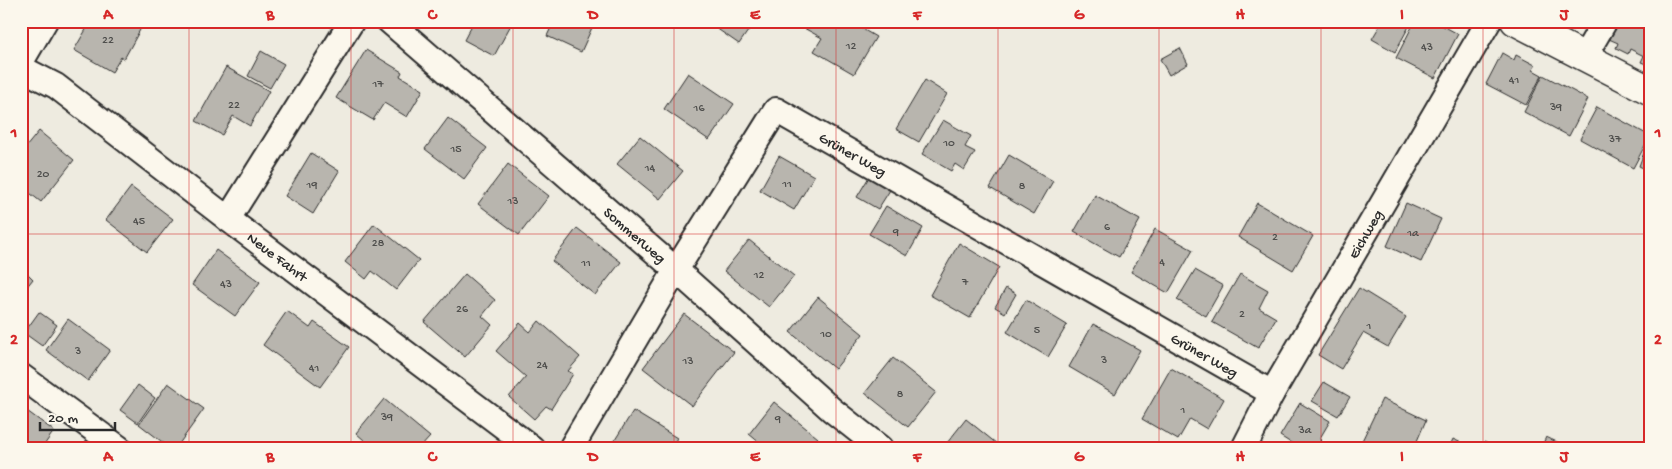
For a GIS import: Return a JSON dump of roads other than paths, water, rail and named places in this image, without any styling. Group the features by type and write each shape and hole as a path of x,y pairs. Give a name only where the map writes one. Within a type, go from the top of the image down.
{"main road":[{"path":"1515,21 1651,91"}],"street":[{"path":"21,62 45,21"},
{"path":"228,219 352,21"},
{"name":"Sommerweg","path":"390,21 676,270 832,410 880,448"},
{"name":"Eichweg","path":"1244,448 1272,393 1489,21"},
{"path":"1584,57 1605,21"},
{"name":"Neue Fahrt","path":"21,68 56,86 228,219 532,448"},
{"name":"Grüner Weg","path":"571,448 676,270 776,110 1272,393"},
{"path":"21,376 119,448"}]}
